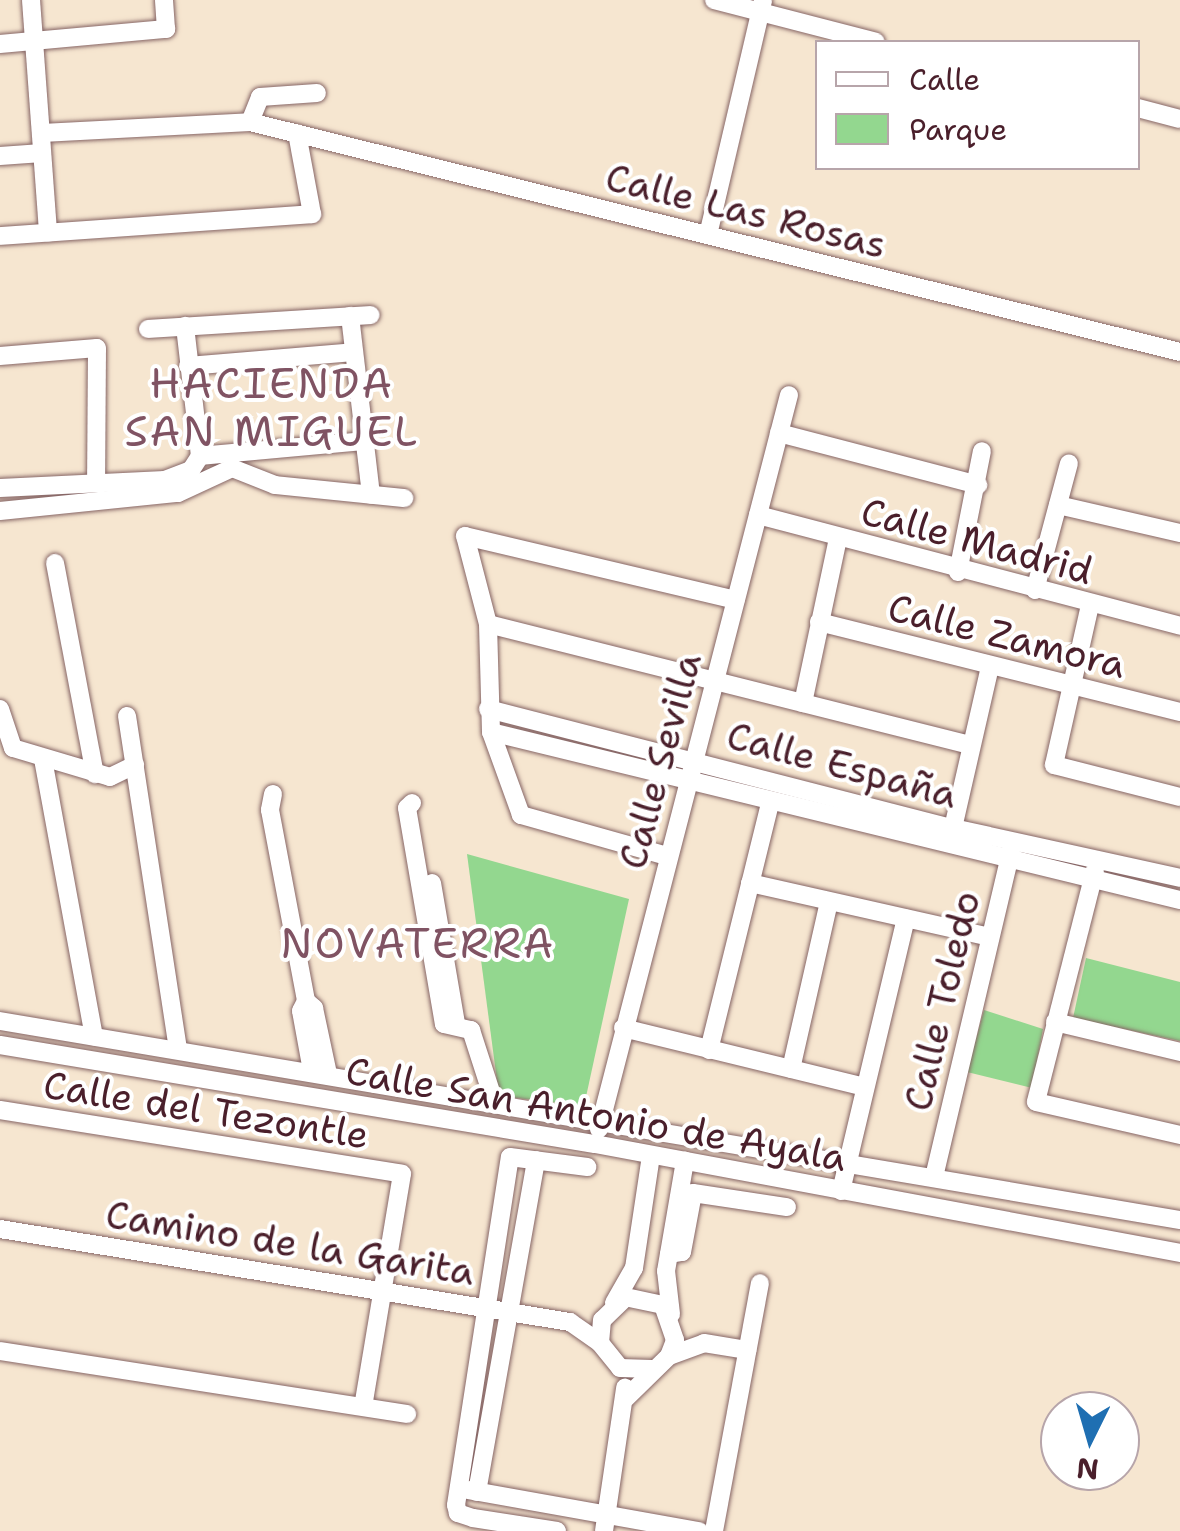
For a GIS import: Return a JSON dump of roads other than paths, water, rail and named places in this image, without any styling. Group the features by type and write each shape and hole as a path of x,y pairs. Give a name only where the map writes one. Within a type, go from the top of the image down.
{"street":[{"path":"31,0 48,232"},
{"path":"0,44 166,29 164,0"},
{"path":"714,0 762,6 870,40"},
{"path":"708,235 762,6"},
{"path":"250,122 260,97 317,93"},
{"path":"1140,109 1180,119"},
{"name":"Calle Las Rosas","path":"42,133 250,122 1180,352"},
{"path":"0,236 312,214 296,133"},
{"path":"0,156 42,153"},
{"path":"148,328 371,315"},
{"path":"350,316 371,495"},
{"path":"0,511 178,494 199,468 184,326"},
{"path":"0,356 97,348 96,480"},
{"path":"188,366 353,352"},
{"name":"Calle Sevilla","path":"595,1144 691,759 716,682 789,394"},
{"path":"779,433 978,485"},
{"path":"0,488 96,480 165,480 232,460 364,441"},
{"path":"958,572 982,451"},
{"path":"232,460 275,486 404,498"},
{"path":"1035,590 1070,463"},
{"path":"1058,505 1180,533"},
{"name":"Calle Madrid","path":"758,515 958,572 1180,626"},
{"path":"668,856 521,815 491,732 488,624 465,536 736,600"},
{"path":"803,704 838,538"},
{"path":"54,564 95,774"},
{"path":"1090,605 1054,765 1180,796"},
{"name":"Calle Zamora","path":"819,622 1180,712"},
{"path":"488,624 970,744"},
{"path":"953,828 990,666"},
{"path":"0,708 12,748 95,774 117,776 135,764"},
{"name":"Calle España","path":"488,709 953,828 1012,850"},
{"path":"127,716 178,1050"},
{"name":"Calle España","path":"491,732 770,804 1095,869 1180,878"},
{"path":"43,758 94,1036"},
{"path":"273,794 270,810 306,1001 314,1008 320,1073"},
{"path":"709,1050 770,804"},
{"name":"Calle Toledo","path":"934,1177 1012,850"},
{"path":"1095,869 1036,1102 1180,1135"},
{"name":"Calle España","path":"1095,869 1180,900"},
{"path":"750,883 990,937"},
{"path":"428,895 439,956 444,1024 456,1023 470,1030 494,1101"},
{"path":"790,1069 829,902"},
{"path":"841,1191 906,919"},
{"path":"0,1021 494,1101 1180,1220"},
{"path":"1054,1022 1180,1052"},
{"path":"30,1050 35,1026"},
{"path":"624,1028 864,1087"},
{"name":"Calle San Antonio de Ayala","path":"0,1045 595,1144 1180,1253"},
{"path":"357,1104 362,1080"},
{"name":"Calle del Tezontle","path":"0,1110 402,1174 382,1291"},
{"path":"606,1523 626,1398 600,1343 611,1306 634,1268 651,1155"},
{"path":"558,1531 458,1513 458,1488 510,1156 588,1167"},
{"path":"477,1492 536,1160"},
{"path":"669,1356 673,1319 669,1254 685,1161"},
{"path":"647,1180 680,1186"},
{"path":"669,1254 682,1252 693,1193 787,1208"},
{"name":"Camino de la Garita","path":"0,1229 570,1322 600,1343"},
{"path":"714,1531 760,1284"},
{"path":"362,1406 382,1291"},
{"path":"611,1306 639,1295 704,1343 748,1350"},
{"name":"Camino de la Garita","path":"570,1322 611,1306"},
{"path":"626,1398 669,1356 704,1343"},
{"path":"0,1351 407,1414"},
{"path":"611,1362 630,1371 652,1369"},
{"path":"458,1488 606,1523 699,1531"}],"district":[{"name":"HACIENDA SAN MIGUEL","path":"272,407"},
{"name":"NOVATERRA","path":"418,943"}]}
